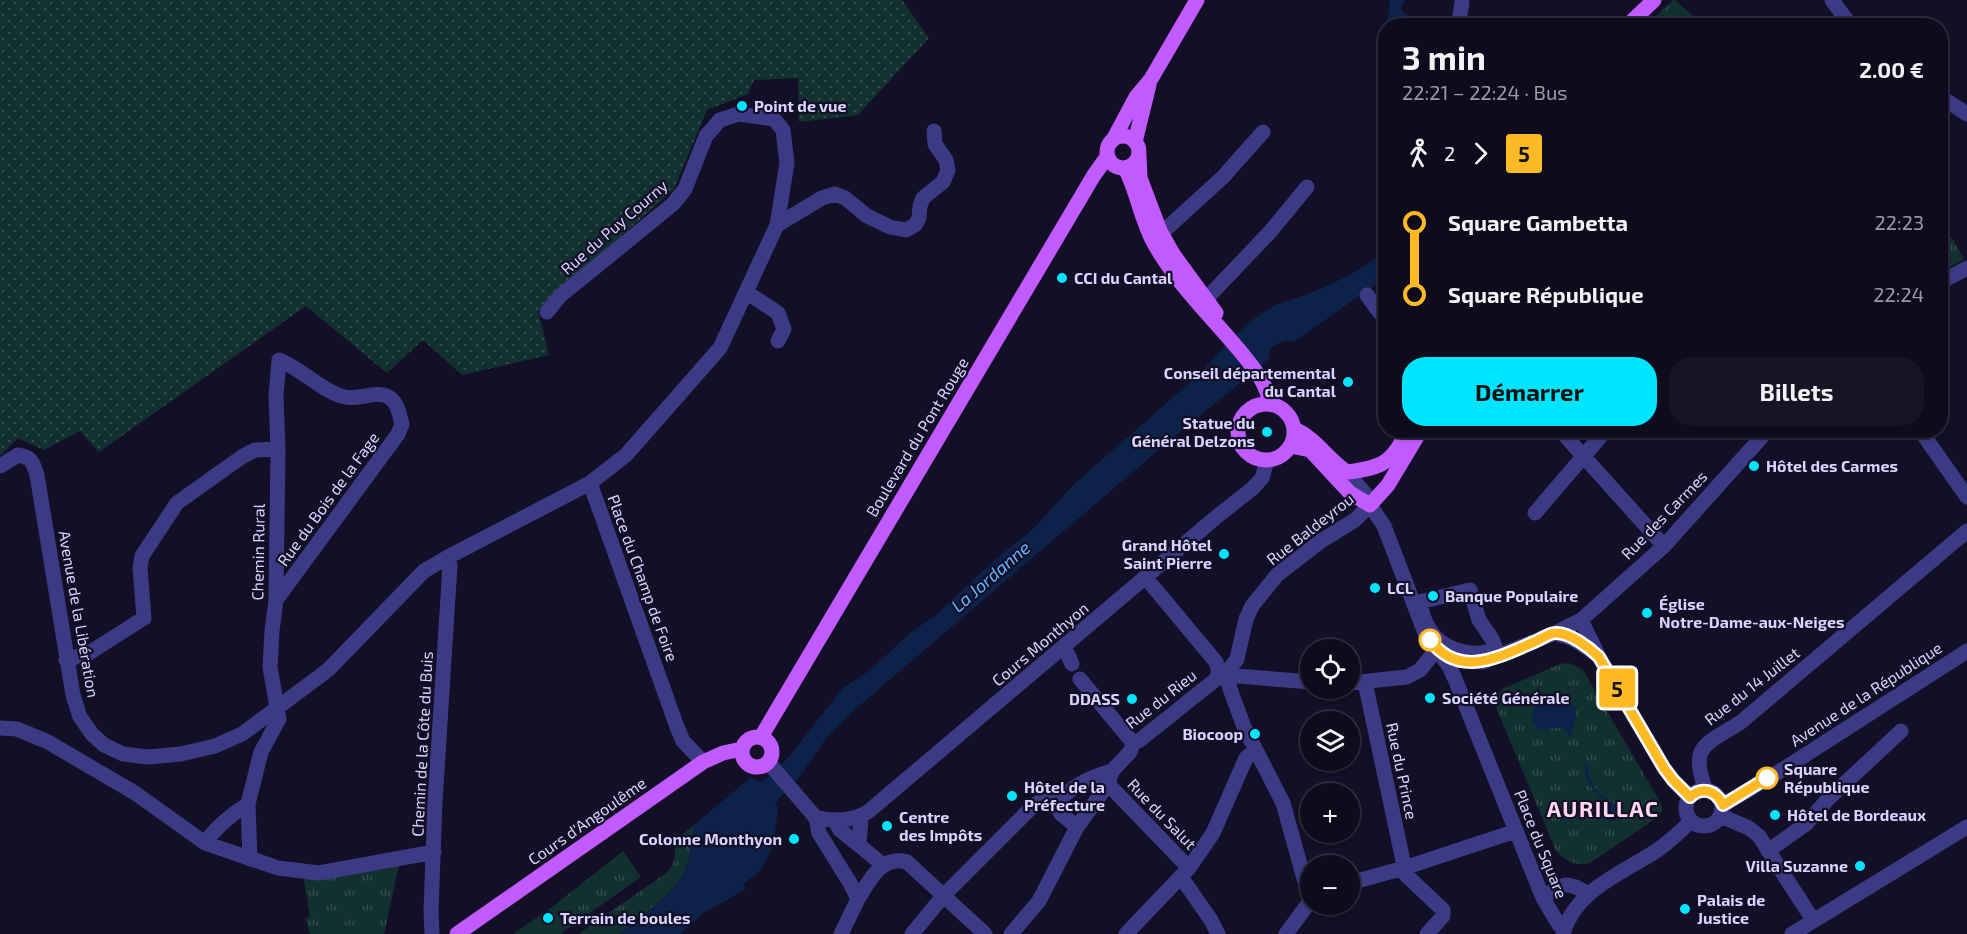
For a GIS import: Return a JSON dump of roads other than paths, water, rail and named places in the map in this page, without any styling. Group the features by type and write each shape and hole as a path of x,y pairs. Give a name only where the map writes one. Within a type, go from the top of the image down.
{"main road":[{"path":"1150,80 1134,164 1125,168 1114,166 1107,158 1108,146 1197,0"},
{"path":"1636,18 1654,0"},
{"path":"1113,140 1126,136 1137,149 1140,178 1160,231 1203,304"},
{"name":"Boulevard du Pont Rouge","path":"761,737 1094,175 1107,158"},
{"path":"1125,168 1145,226 1158,251 1261,377 1270,404"},
{"path":"1132,184 1142,198 1152,227 1160,231"},
{"path":"1158,251 1178,262"},
{"path":"1261,404 1279,407 1287,413 1294,429 1291,446 1285,454 1267,461 1251,457 1245,451 1238,436 1238,428 1246,412 1261,404"},
{"path":"1294,429 1310,437 1337,466 1347,472 1374,468 1391,458 1403,438"},
{"path":"1291,446 1310,450 1350,493 1370,505 1388,485 1416,438"},
{"path":"761,737 770,743 772,748 771,765 757,767 747,764 742,749 744,744 751,738 761,737"},
{"name":"Cours d'Angoulême","path":"457,934 703,762 723,753 742,749"}],"street":[{"path":"1832,0 1845,18"},
{"path":"1460,18 1463,1"},
{"path":"1948,102 1967,114"},
{"name":"Rue du Puy Courny","path":"547,312 560,296 673,204 684,189 706,136 720,120 739,114 774,119 783,130 787,163 777,225 720,348 626,455 590,483"},
{"path":"777,225 822,198 835,194 845,198 867,216 890,227 906,230 915,225 919,218 923,198 943,182 948,170 946,160 935,144 934,131"},
{"path":"1160,231 1166,229 1223,177 1263,132"},
{"path":"1203,304 1270,232 1307,187"},
{"path":"1948,278 1967,268"},
{"path":"746,292 778,313 784,329 778,341"},
{"path":"1367,295 1378,310"},
{"name":"Chemin Rural","path":"277,708 270,667 276,600 278,449 276,396 279,360"},
{"name":"Rue du Bois de la Fage","path":"276,600 398,434 402,424 395,402 385,395 346,398 329,391 294,366 279,360"},
{"path":"1567,438 1664,546"},
{"path":"1535,513 1599,438"},
{"name":"Rue des Carmes","path":"1437,649 1456,659 1484,662 1581,620 1664,546 1761,438"},
{"path":"1926,438 1967,497"},
{"path":"66,660 89,652 144,618 140,568 142,556 177,503 243,456 255,450 278,449"},
{"name":"Avenue de la Libération","path":"0,466 18,455 27,456 33,462 37,475 66,660 80,717 92,734 104,745 123,754 148,757 181,754 215,746 242,734 328,670 424,571 448,557"},
{"name":"Cours Monthyon","path":"861,817 1146,579 1214,519 1254,488 1262,478 1267,461"},
{"name":"Place du Square","path":"1347,472 1366,495 1384,526 1415,611 1425,633 1455,679 1543,898 1564,931 1577,905 1588,894 1660,848 1691,821"},
{"name":"Place du Champ de Foire","path":"448,557 590,483 677,727 683,741 703,762"},
{"name":"Rue Baldeyrou","path":"1222,674 1237,659 1246,619 1252,606 1277,575 1321,541 1356,520 1370,505"},
{"name":"Rue du 14 Juillet","path":"1706,790 1698,765 1703,747 1741,722 1967,531"},
{"name":"Chemin de la Côte du Buis","path":"432,934 431,911 450,565 448,557"},
{"path":"1146,579 1216,662 1255,751 1283,802 1300,864"},
{"path":"1470,590 1479,620 1492,639 1496,650 1474,654 1463,652 1450,647 1427,626 1419,602 1470,590"},
{"path":"1581,620 1599,657 1664,768 1690,797"},
{"path":"1555,633 1586,645 1599,657"},
{"path":"1064,646 1072,664"},
{"path":"1360,682 1407,676 1419,670 1437,649"},
{"name":"Avenue de la République","path":"1722,810 1967,651"},
{"path":"1222,674 1300,681"},
{"name":"Rue du Rieu","path":"1011,934 1039,901 1077,827 1126,757 1133,743 1140,740 1222,674"},
{"path":"1080,679 1133,743"},
{"name":"Rue du Prince","path":"1360,694 1404,868"},
{"path":"250,859 248,804 261,752 279,719 277,708"},
{"path":"0,728 17,729 48,742 135,793 205,843 278,868 319,873 434,852"},
{"path":"1768,851 1806,824 1901,731"},
{"path":"89,766 104,745"},
{"path":"1126,934 1185,873 1213,833 1245,758 1255,751"},
{"path":"771,765 816,818 819,833 858,899"},
{"path":"912,934 944,895 1035,805 1041,801 1060,799 1071,788 1086,779 1110,777"},
{"name":"Rue du Salut","path":"1110,777 1185,873 1218,934"},
{"path":"1722,810 1713,825 1708,826 1696,825 1691,821 1686,810 1690,797 1700,790 1717,795 1722,810 1759,836 1813,920"},
{"path":"1060,799 1060,813 1077,827"},
{"path":"205,843 212,832 248,804"},
{"path":"816,818 835,821 861,817 859,845"},
{"path":"835,821 840,830 883,865"},
{"path":"1792,934 1967,827"},
{"path":"1360,880 1516,831"},
{"path":"841,934 873,875 883,865 901,860 907,862 985,934"},
{"path":"1404,868 1406,875 1443,910 1443,916 1427,934"},
{"path":"1543,898 1564,884 1577,887 1588,894"},
{"path":"1286,934 1300,914"}],"water":[{"path":"1390,0 1405,0 1401,8 1404,14 1411,16 1410,18 1388,18"},
{"name":"La Jordanne","path":"1378,256 1378,283 1294,342 1285,340 1271,348 1268,354 1270,359 1182,430 852,712 827,737 801,775 775,803 778,807 771,850 756,874 743,884 746,889 702,914 680,934 619,934 654,906 682,876 689,857 694,825 751,777 762,782 786,760 842,689 870,670 910,633 937,614 991,563 1032,530 1073,485 1202,372 1242,329 1270,308 1316,291"},
{"path":"1555,696 1568,700 1576,709 1576,718 1570,737 1562,727 1541,730 1533,724 1532,712 1536,704 1544,698"},
{"path":"1586,759 1590,777 1598,792 1620,807 1617,820 1610,821 1607,818 1605,813 1607,804 1587,780"}],"place":[{"name":"Point de vue","path":"742,106"},
{"name":"CCI du Cantal","path":"1062,278"},
{"name":"Conseil départemental du Cantal","path":"1348,382"},
{"name":"Statue du Général Delzons","path":"1267,432"},
{"name":"Hôtel des Carmes","path":"1754,466"},
{"name":"Grand Hôtel Saint Pierre","path":"1224,554"},
{"name":"LCL","path":"1375,588"},
{"name":"Banque Populaire","path":"1433,596"},
{"name":"Église Notre-Dame-aux-Neiges","path":"1647,613"},
{"name":"Société Générale","path":"1430,698"},
{"name":"DDASS","path":"1132,699"},
{"name":"Biocoop","path":"1255,734"},
{"name":"Square République","path":"1767,778"},
{"name":"Hôtel de la Préfecture","path":"1012,796"},
{"name":"Hôtel de Bordeaux","path":"1775,815"},
{"name":"Centre des Impôts","path":"887,826"},
{"name":"Colonne Monthyon","path":"794,839"},
{"name":"Villa Suzanne","path":"1860,866"},
{"name":"Palais de Justice","path":"1685,909"},
{"name":"Terrain de boules","path":"548,918"}],"district":[{"name":"AURILLAC","path":"1603,809"}]}
